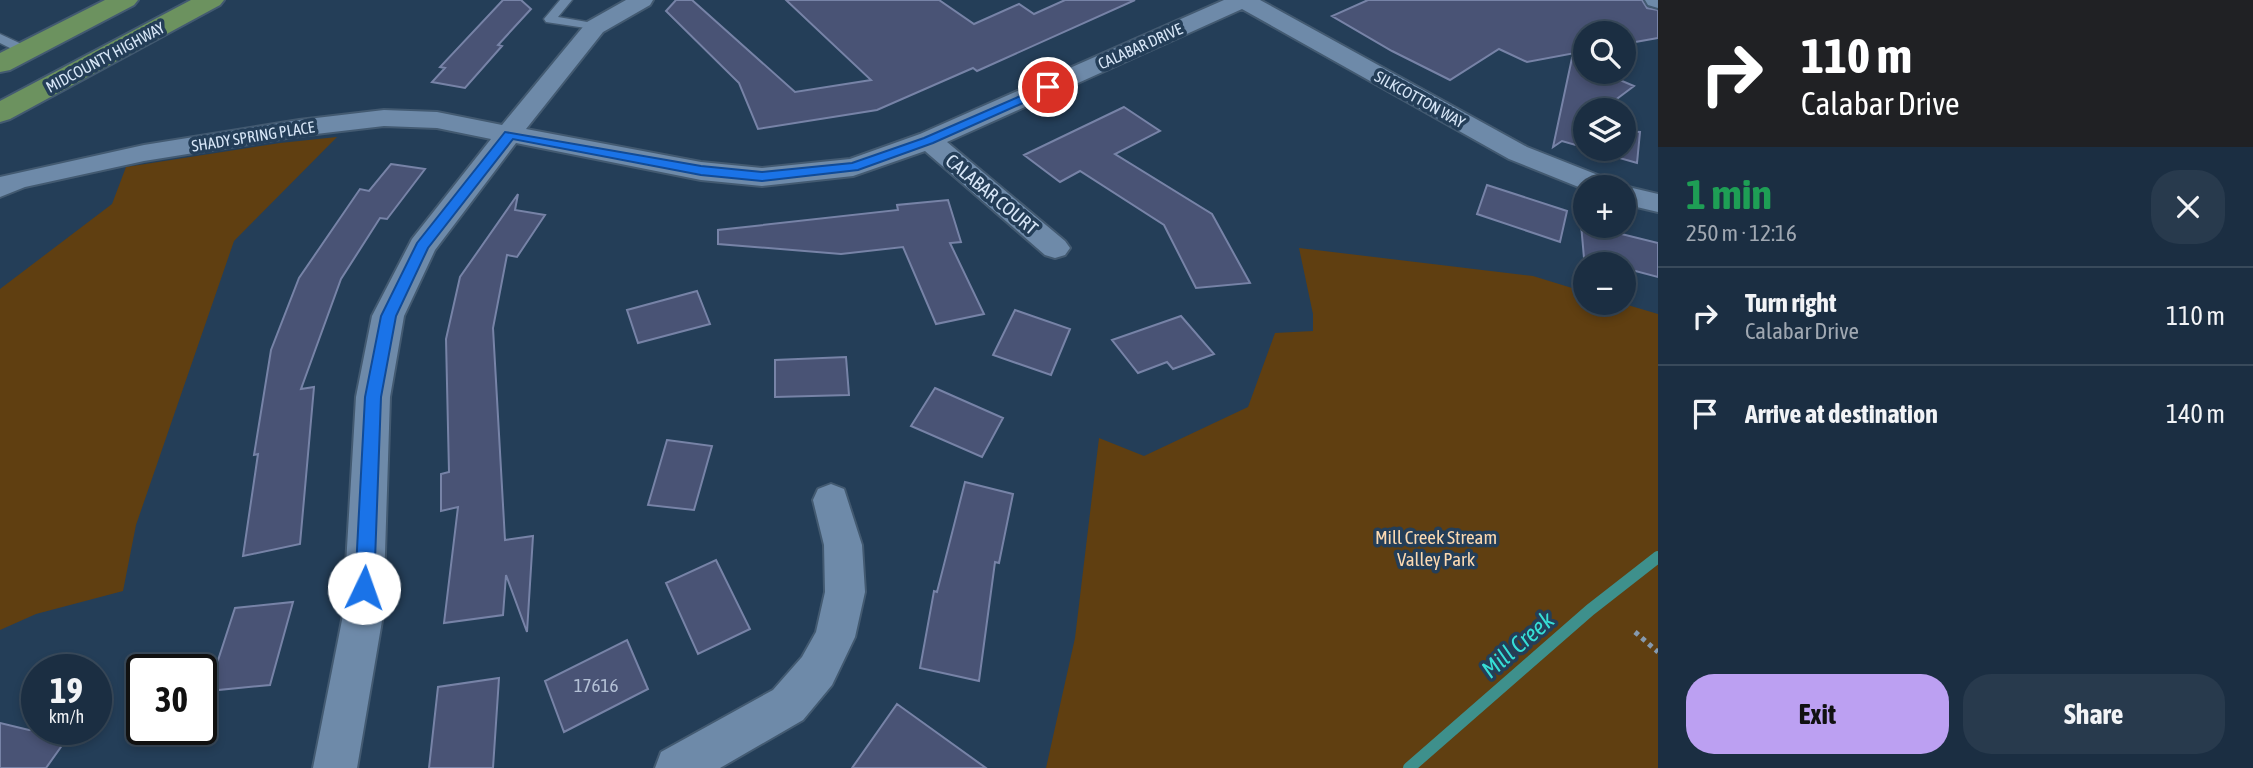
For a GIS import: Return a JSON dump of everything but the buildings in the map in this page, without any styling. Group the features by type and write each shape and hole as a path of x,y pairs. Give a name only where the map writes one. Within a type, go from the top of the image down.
{"main road":[{"path":"0,64 125,0"},
{"name":"MIDCOUNTY HIGHWAY","path":"0,113 211,0"},
{"path":"0,86 22,72 31,53 26,51"}],"street":[{"path":"335,768 363,615 373,397 388,316 422,246 578,45 595,27 642,0"},
{"name":"CALABAR DRIVE","path":"510,135 701,171 762,177 853,167 929,140 1243,0"},
{"name":"SILKCOTTON WAY","path":"1243,0 1518,153 1573,175"},
{"name":"SHADY SPRING PLACE","path":"0,188 17,180 144,153 384,117 437,120 510,135"},
{"name":"CALABAR COURT","path":"929,140 1055,248"},
{"path":"1636,198 1658,203"},
{"path":"677,768 788,705 817,671 835,637 845,592 843,545 831,500"}],"lane":[{"path":"566,0 550,19 595,27"},
{"path":"0,38 26,51"}],"path":[{"path":"1635,632 1658,652"}],"green space":[{"path":"337,137 234,241 136,525 123,591 36,614 0,630 0,289 112,204 126,167"},
{"name":"Mill Creek Stream Valley Park","path":"1299,248 1533,276 1573,288 1573,315 1636,315 1636,307 1658,314 1658,768 1046,768 1075,638 1099,438 1144,456 1248,407 1275,333 1313,331 1313,314"}],"waterway":[{"name":"Mill Creek","path":"1409,768 1590,610 1658,557"}],"route":[{"path":"364,588 373,397 388,316 422,246 510,135 701,171 762,177 853,167 929,140 1048,87"}]}
